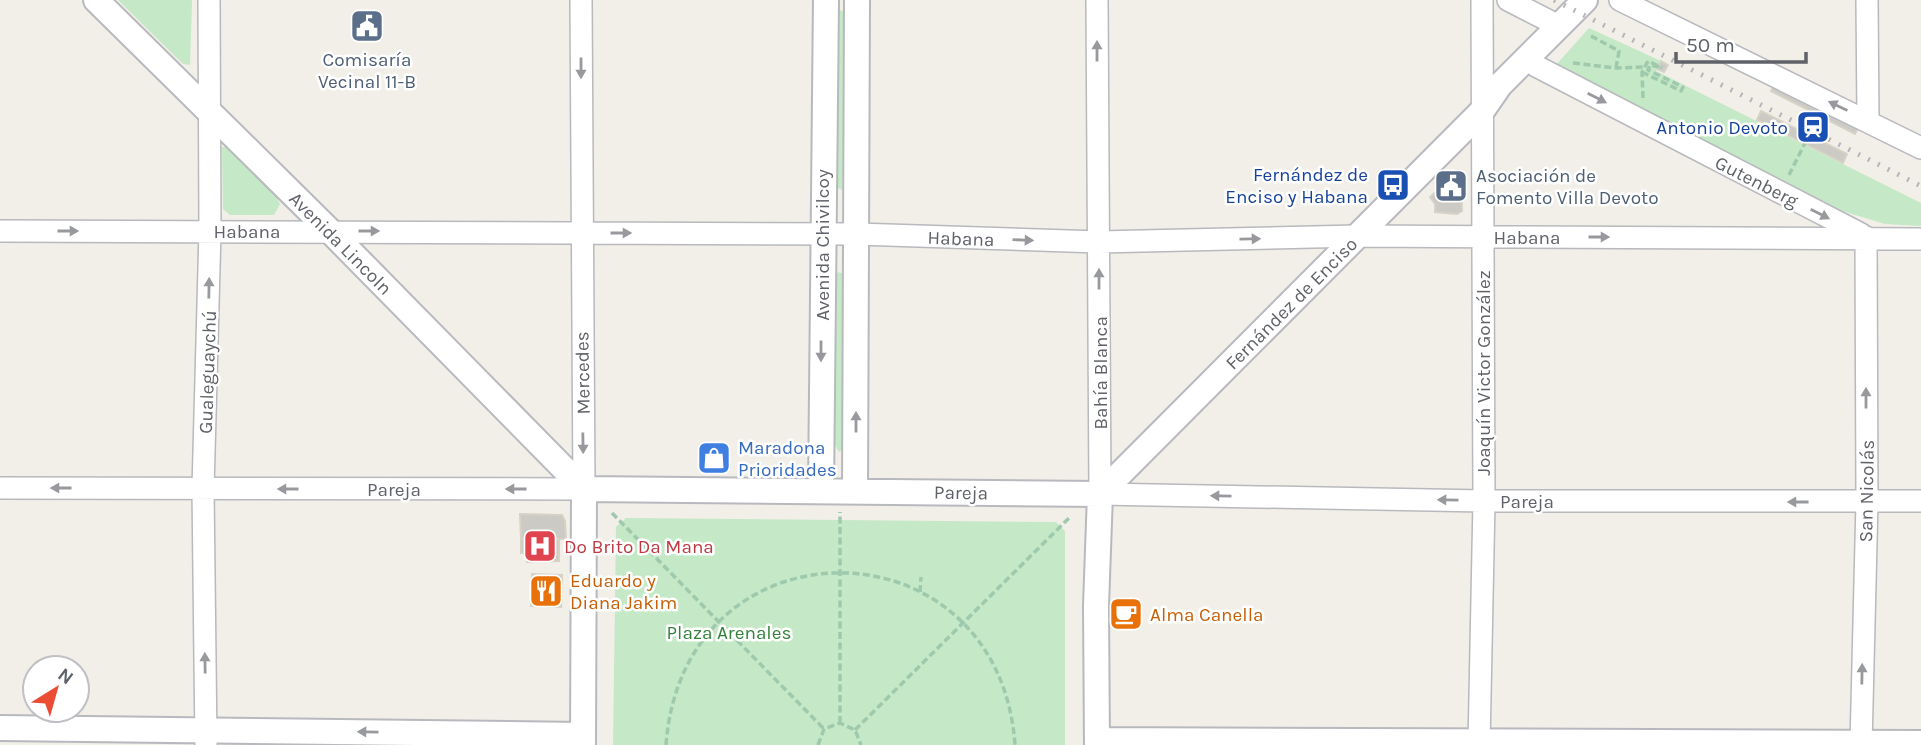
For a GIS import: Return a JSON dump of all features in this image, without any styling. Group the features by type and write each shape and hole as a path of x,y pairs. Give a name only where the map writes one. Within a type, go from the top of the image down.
{"street":[{"name":"Avenida Lincoln","path":"96,0 330,231 584,489"},
{"name":"Gualeguaychú","path":"206,738 203,489 210,231 209,0"},
{"name":"Mercedes","path":"581,0 583,740"},
{"name":"Avenida Chivilcoy","path":"821,491 825,0"},
{"name":"Avenida Chivilcoy","path":"855,490 857,0"},
{"name":"Bahía Blanca","path":"1097,0 1100,494 1096,607 1097,743"},
{"name":"Joaquín Victor González","path":"1479,744 1484,501 1482,0"},
{"path":"1508,0 1559,26"},
{"name":"Fernández de Enciso","path":"1100,494 1482,111 1500,85 1585,0"},
{"name":"Fernández de Enciso","path":"1482,111 1509,94 1603,0"},
{"path":"1619,0 1921,148"},
{"path":"1867,0 1868,120"},
{"name":"Gutenberg","path":"1536,66 1866,237"},
{"name":"Habana","path":"0,230 857,234 1099,243 1357,236 1921,239"},
{"name":"San Nicolás","path":"1861,744 1867,502 1866,237"},
{"name":"Pareja","path":"0,488 855,490 1484,501 1921,501"},
{"path":"0,728 206,738 583,740"},
{"path":"1097,743 1921,743"}],"path":[{"path":"1591,36 1619,51 1616,68"},
{"path":"1642,72 1681,92 1683,87 1647,70 1650,65 1661,67 1648,61 1642,72 1643,98"},
{"path":"1568,62 1616,68 1645,67"},
{"path":"1785,183 1805,143"},
{"path":"840,512 840,723"},
{"path":"612,513 824,729"},
{"path":"855,730 1069,519"},
{"path":"666,745 672,700 680,678 703,638 719,621 754,594 775,585 818,573 841,572 885,578 920,592 963,623 978,640 1001,680 1009,702 1015,745"},
{"path":"920,592 921,578"},
{"path":"818,745 824,729 840,723 855,730 861,745"}],"green space":[{"path":"118,0 192,0 190,65 183,64"},
{"path":"837,12 845,12 845,188 842,190 836,187"},
{"path":"1589,28 1661,61 1656,71 1921,203 1921,226 1885,224 1842,211 1556,65"},
{"path":"222,147 229,147 273,191 280,204 274,215 230,215 223,209"},
{"path":"838,272 844,274 844,449 839,452 835,445 835,276"},
{"name":"Plaza Arenales","path":"626,518 1056,522 1065,531 1065,745 613,745 616,527"}],"building":[{"path":"1661,61 1668,65 1664,72 1657,69"},
{"path":"1775,83 1859,126 1855,134 1771,91"},
{"path":"1761,111 1847,154 1843,163 1757,120"},
{"name":"Asociación de Fomento Villa Devoto","path":"1458,170 1461,175 1462,211 1457,214 1435,212 1435,204 1430,197"},
{"path":"520,514 562,515 566,539 521,539"},
{"name":"Do Brito Da Mana","path":"521,539 559,539 559,561 527,562 527,553 521,553"},
{"name":"Eduardo y Diana Jakim","path":"532,574 562,575 561,607 531,606"}],"railway":[{"path":"1554,0 1921,186"}],"place":[{"name":"Comisaría Vecinal 11-B","path":"367,26"},
{"name":"Antonio Devoto","path":"1813,127"},
{"name":"Fernández de Enciso y Habana","path":"1393,185"},
{"name":"Asociación de Fomento Villa Devoto","path":"1451,186"},
{"name":"Maradona Prioridades","path":"714,458"},
{"name":"Do Brito Da Mana","path":"540,546"},
{"name":"Eduardo y Diana Jakim","path":"546,591"},
{"name":"Alma Canella","path":"1126,614"}]}
